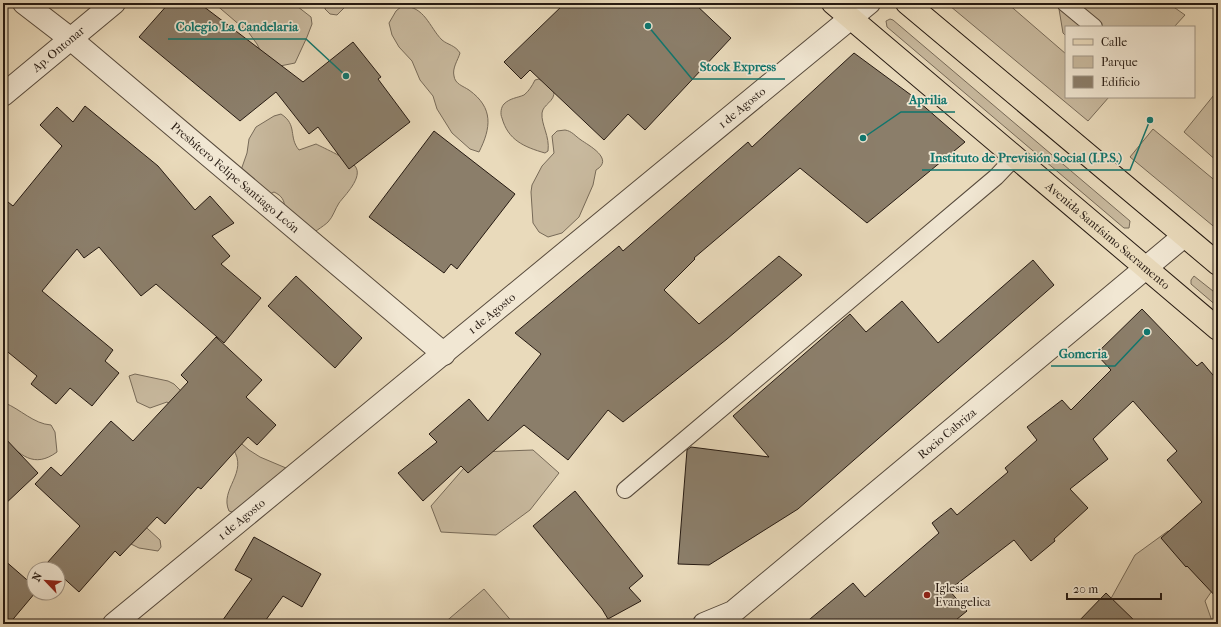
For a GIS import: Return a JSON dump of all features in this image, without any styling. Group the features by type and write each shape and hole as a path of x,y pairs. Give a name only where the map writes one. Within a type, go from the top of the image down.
{"main road":[{"name":"Avenida Santísimo Sacramento","path":"833,3 1218,329"},
{"path":"907,3 1218,264"}],"street":[{"name":"Presbítero Felipe Santiago León","path":"24,3 72,40 444,354"},
{"name":"Ap. Ontonar","path":"3,95 72,40 114,3"},
{"name":"1 de Agosto","path":"114,624 852,19 869,3"},
{"name":"Rocio Cabriza","path":"704,624 733,612 1184,236"}],"lane":[{"path":"1065,3 1093,26"},
{"path":"625,490 996,177 1015,157"}],"green space":[{"path":"214,3 293,3 311,17 312,24 295,63 280,66 263,56 249,33"},
{"path":"325,3 349,3 337,15 330,14 325,9"},
{"path":"953,3 1007,3 1065,53 1065,98 1108,98 1088,121 950,6"},
{"path":"1058,3 1168,3 1185,15 1175,26 1065,26 1065,35 1063,33"},
{"path":"402,6 416,9 421,13 437,35 442,40 456,48 460,53 454,70 455,79 477,97 483,104 488,119 486,135 479,152 470,149 452,133 437,109 433,96 420,80 412,61 399,47 392,35 389,23 396,11"},
{"path":"890,19 1130,221 1129,228 1124,228 887,27 886,21"},
{"path":"539,79 554,91 553,98 544,107 542,113 548,146 548,151 545,153 518,142 508,132 501,115 503,105 506,102 524,95 535,80"},
{"path":"1218,90 1218,162 1184,132"},
{"path":"281,114 289,122 294,140 299,150 316,144 352,163 357,170 355,181 339,203 330,220 306,238 286,218 284,202 279,195 274,192 268,195 240,173 247,153 249,139 256,127 274,116"},
{"path":"1153,129 1218,183 1218,230 1130,157"},
{"path":"565,130 572,133 594,149 603,161 601,166 596,170 593,185 579,217 562,233 548,237 539,232 533,223 532,185 542,166 554,153 552,136 557,131"},
{"path":"1194,276 1218,295 1218,307 1191,284 1191,280"},
{"path":"135,374 168,381 174,384 189,399 249,450 260,457 286,468 289,473 235,513 229,511 227,503 228,495 238,466 237,458 233,449 167,402 150,408 137,402 129,376"},
{"path":"5,403 39,422 51,425 55,432 57,452 49,457 34,460 15,450 3,438 3,404"},
{"path":"533,450 559,473 530,510 496,535 441,532 431,506 478,452"},
{"path":"137,519 160,540 161,547 158,551 139,548 127,542"},
{"path":"1168,531 1193,540 1218,582 1205,601 1213,624 1100,624 1098,622 1135,555"},
{"path":"484,589 514,624 443,624"}],"building":[{"path":"169,3 199,3 303,82 353,42 381,77 378,79 410,122 349,169 318,127 309,134 276,92 240,121 139,37"},
{"path":"565,3 694,3 731,38 645,130 628,114 604,140 530,70 521,79 504,62"},
{"path":"854,53 911,95 965,142 867,223 800,168 694,258 695,259 664,290 699,324 779,256 802,275 727,339 623,422 608,410 568,460 524,425 468,473 461,466 423,501 398,473 437,442 429,434 469,399 488,421 541,354 515,333 619,246 623,251 748,142 752,147"},
{"path":"85,106 158,166 195,210 210,196 234,223 212,236 230,256 221,264 261,298 224,343 156,284 141,296 99,247 84,258 77,249 42,291 113,350 105,361 119,373 92,406 70,388 56,404 31,384 37,376 3,348 3,198 13,206 62,146 40,125 57,107 73,122"},
{"path":"434,131 515,194 457,269 451,264 444,273 369,217"},
{"path":"1033,260 1054,285 798,509 709,565 678,564 687,450 691,447 769,457 733,416 850,314 866,332 902,301 938,343"},
{"path":"296,276 362,338 335,368 268,306"},
{"path":"1142,309 1197,366 1202,362 1218,381 1218,599 1187,566 1186,567 1161,538 1202,502 1167,460 1177,451 1133,401 1093,439 1108,459 1070,489 1088,508 1054,539 1055,541 1031,561 1014,540 949,590 967,611 951,624 804,624 853,583 865,597 939,533 932,523 951,508 957,515 1008,472 1005,468 1037,440 1027,427 1062,400 1071,410 1111,370 1096,354"},
{"path":"216,337 262,380 246,397 276,425 257,445 248,437 201,489 198,487 165,524 157,517 120,556 115,551 79,592 66,580 66,561 49,561 80,526 35,484 51,467 61,476 111,421 133,441 188,382 181,375"},
{"path":"3,436 38,473 3,506"},
{"path":"575,491 643,576 629,588 641,601 608,619 602,609 533,526"},
{"path":"254,537 321,574 302,607 283,596 263,624 220,624 252,579 235,570"},
{"path":"3,559 26,579 26,601 28,601 9,624 3,624"},
{"path":"1106,593 1138,624 1076,624"}],"place":[{"name":"Stock Express","path":"648,26"},
{"name":"Colegio La Candelaria","path":"346,76"},
{"name":"Instituto de Previsión Social (I.P.S.)","path":"1150,120"},
{"name":"Aprilia","path":"863,138"},
{"name":"Gomeria","path":"1147,332"},
{"name":"Iglesia Evangelica","path":"927,595"}]}
